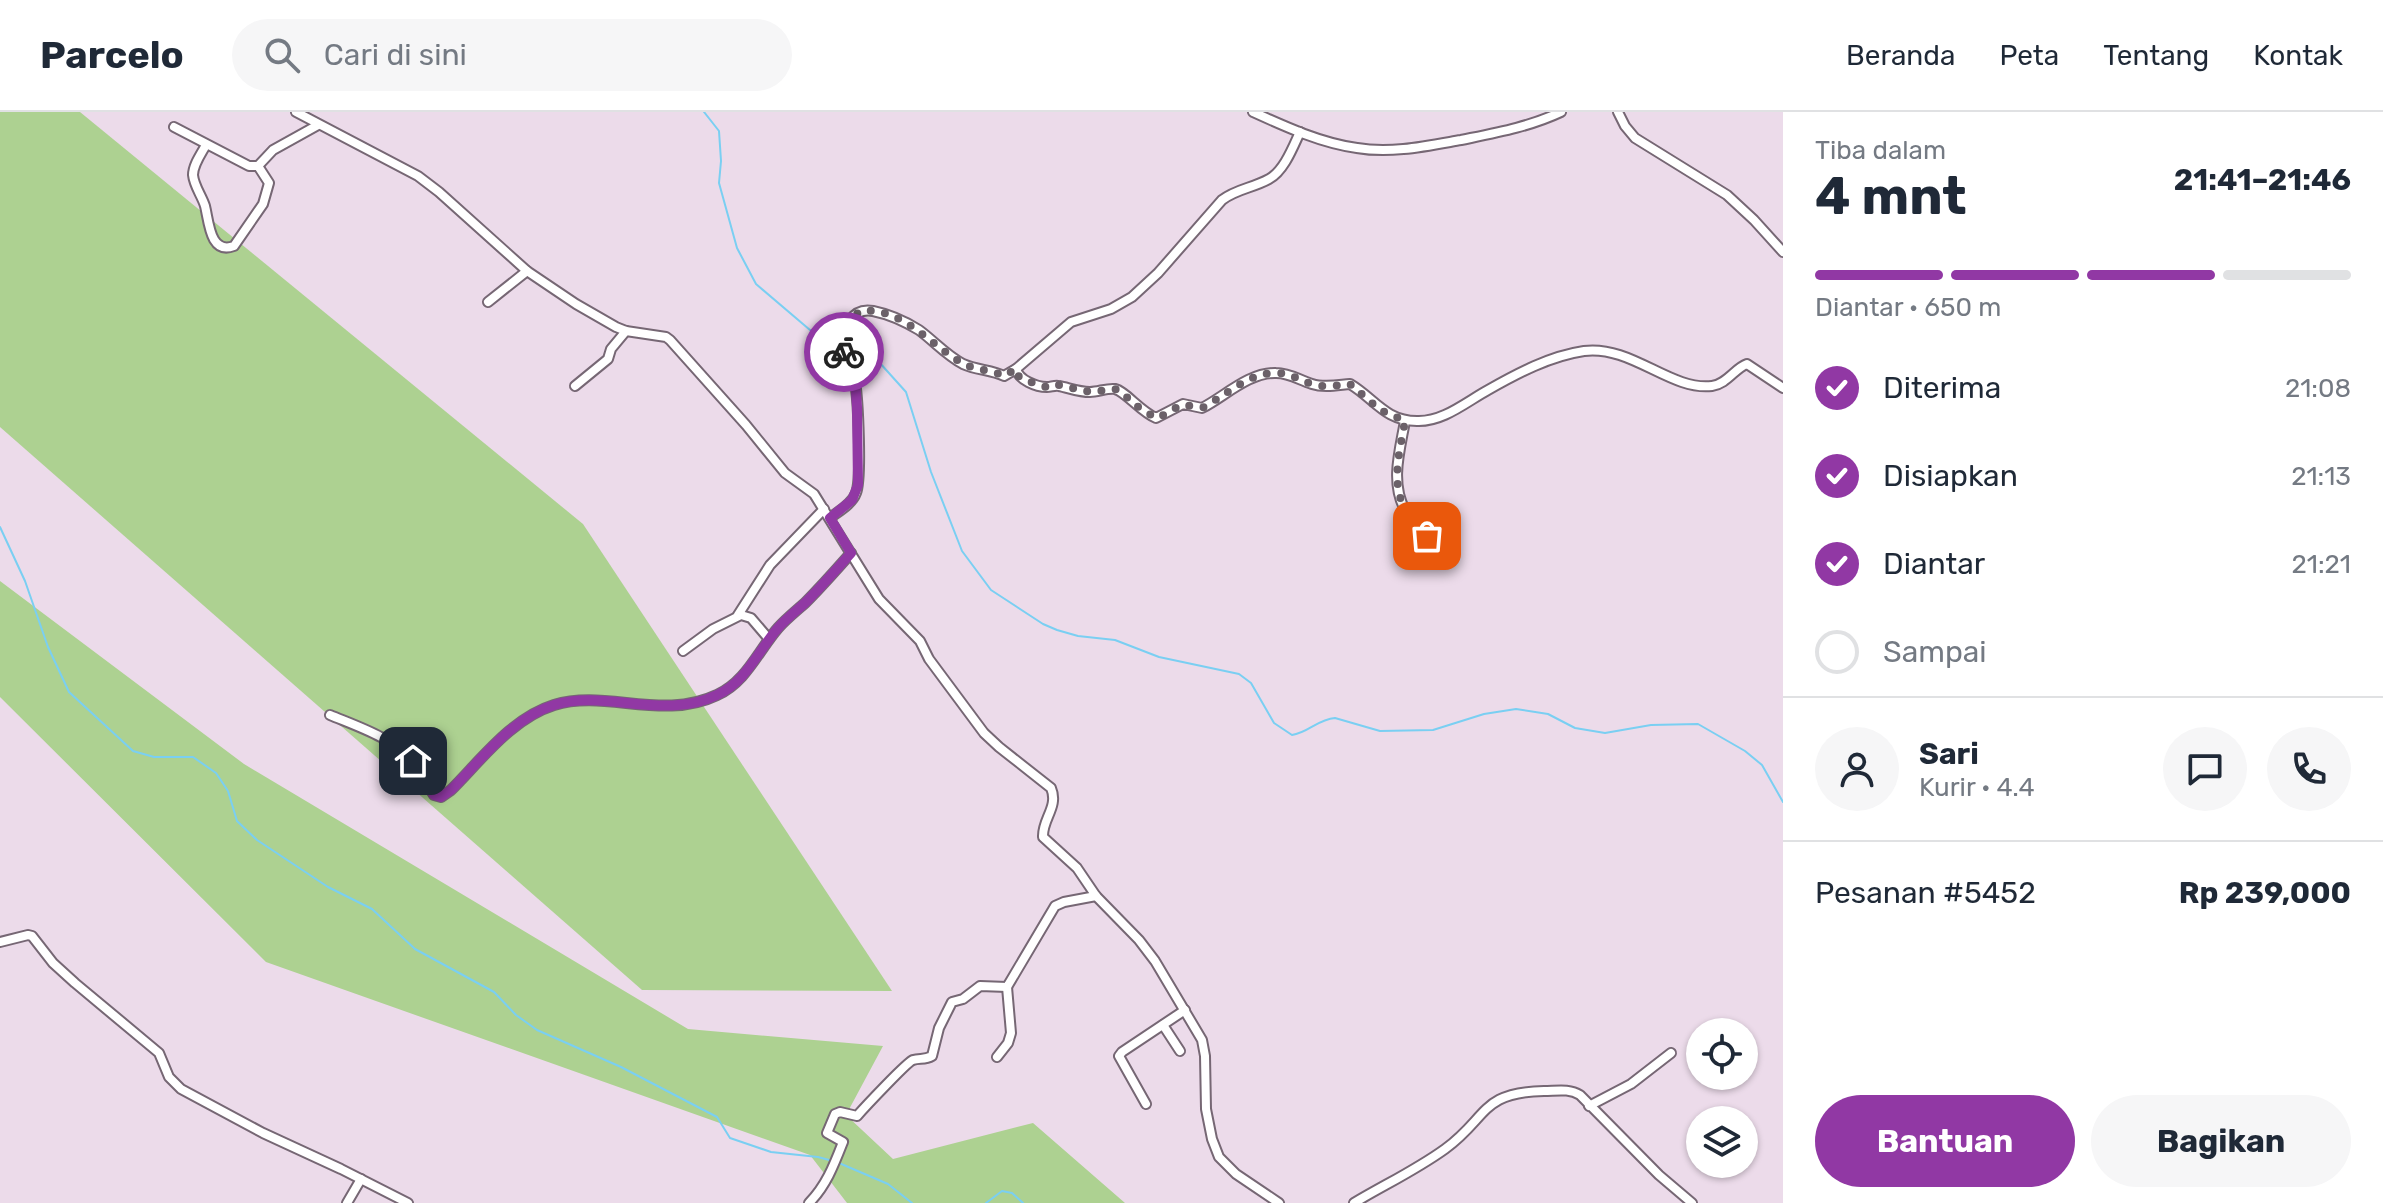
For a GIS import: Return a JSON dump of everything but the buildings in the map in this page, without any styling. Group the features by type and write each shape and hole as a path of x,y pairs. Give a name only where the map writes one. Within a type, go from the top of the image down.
{"street":[{"path":"296,112 418,176 527,271 576,304 626,331 659,335 670,340 785,473 810,490 879,599 920,641 925,653 984,733 1051,788 1054,801 1043,837 1077,868 1096,896 1147,949 1198,1030 1204,1049 1206,1109 1215,1149 1230,1170 1279,1203"},
{"path":"1253,112 1300,132 1354,148 1396,149 1511,130 1561,112"},
{"path":"1618,112 1635,138 1727,195 1783,252"},
{"path":"174,127 249,166 258,166 273,150 318,125"},
{"path":"830,518 852,500 858,485 855,379 843,346 847,323 860,311 872,311 892,318 920,331 966,365 1004,376 1071,322 1111,309 1141,290 1222,200 1238,190 1273,177 1300,132"},
{"path":"206,145 194,169 193,179 204,203 211,236 224,248 234,246 263,204 269,183 258,166"},
{"path":"488,302 527,271"},
{"path":"575,386 608,359 611,349 626,331"},
{"path":"1016,369 1022,379 1046,387 1054,384 1091,392 1115,389 1156,418 1183,404 1202,408 1249,380 1270,373 1282,373 1323,386 1350,384 1380,410 1405,421 1436,419 1537,364 1584,351 1617,353 1681,381 1710,386 1747,364 1783,388"},
{"path":"1405,421 1398,461 1399,494 1405,510 1443,554"},
{"path":"683,651 738,615 770,565 824,509"},
{"path":"330,715 382,738 404,752 422,772 434,795 441,797 511,730 538,711 553,705 574,700 673,706 714,697 734,685 769,639 851,553"},
{"path":"738,615 751,618 769,639"},
{"path":"997,1057 1010,1038 1007,987 1055,906 1096,896"},
{"path":"0,942 32,936 53,963 159,1053 169,1077 181,1089 263,1133 361,1179 391,1199 408,1203"},
{"path":"809,1203 822,1190 843,1142 827,1133 835,1114 840,1112 857,1116 908,1064 932,1056 939,1028 952,1002 963,999 980,986 1007,987"},
{"path":"1146,1104 1119,1056 1185,1010"},
{"path":"1163,1025 1180,1051"},
{"path":"1589,1106 1631,1084 1671,1053"},
{"path":"1354,1203 1392,1184 1445,1149 1489,1105 1503,1097 1518,1093 1572,1091 1580,1095 1659,1175 1692,1203"},
{"path":"347,1203 361,1179"}],"green space":[{"path":"0,112 80,112 583,524 892,991 642,990 0,427"},
{"path":"0,581 244,764 688,1029 883,1046 846,1115 893,1159 1033,1123 1125,1203 847,1203 810,1155 266,962 0,697"}],"waterway":[{"path":"704,112 719,131 719,183 737,248 756,284 810,330 840,345"},
{"path":"846,347 879,362 906,392 931,472 962,551 991,590 1043,624 1078,636 1115,640 1159,657 1239,674 1251,683 1274,723 1292,735 1335,718 1380,731 1433,730 1484,714 1516,709 1548,714 1575,728 1605,733 1651,725 1698,724 1745,751 1762,765 1783,802"},
{"path":"0,527 69,692 133,751 154,757 193,757 216,773 228,791 237,821 257,840 328,887 372,909 415,949 494,992 516,1015 537,1030 621,1067 717,1117 730,1138 771,1152 833,1161"},
{"path":"839,1163 888,1184 912,1203"},
{"path":"986,1203 1002,1191 1012,1193 1023,1203"}],"way so far":[{"path":"844,352 847,323 860,311 872,311 908,324 966,365 1004,376 1016,369 1022,379 1046,387 1054,384 1091,392 1115,389 1156,418 1183,404 1202,408 1249,380 1270,373 1293,375 1323,386 1350,384 1380,410 1405,421 1398,461 1399,494 1405,510 1427,536"}],"route":[{"path":"413,761 431,792 441,797 511,730 538,711 553,705 586,700 673,706 714,697 734,685 777,629 851,553 830,518 852,500 858,485 855,379 844,352"}]}
